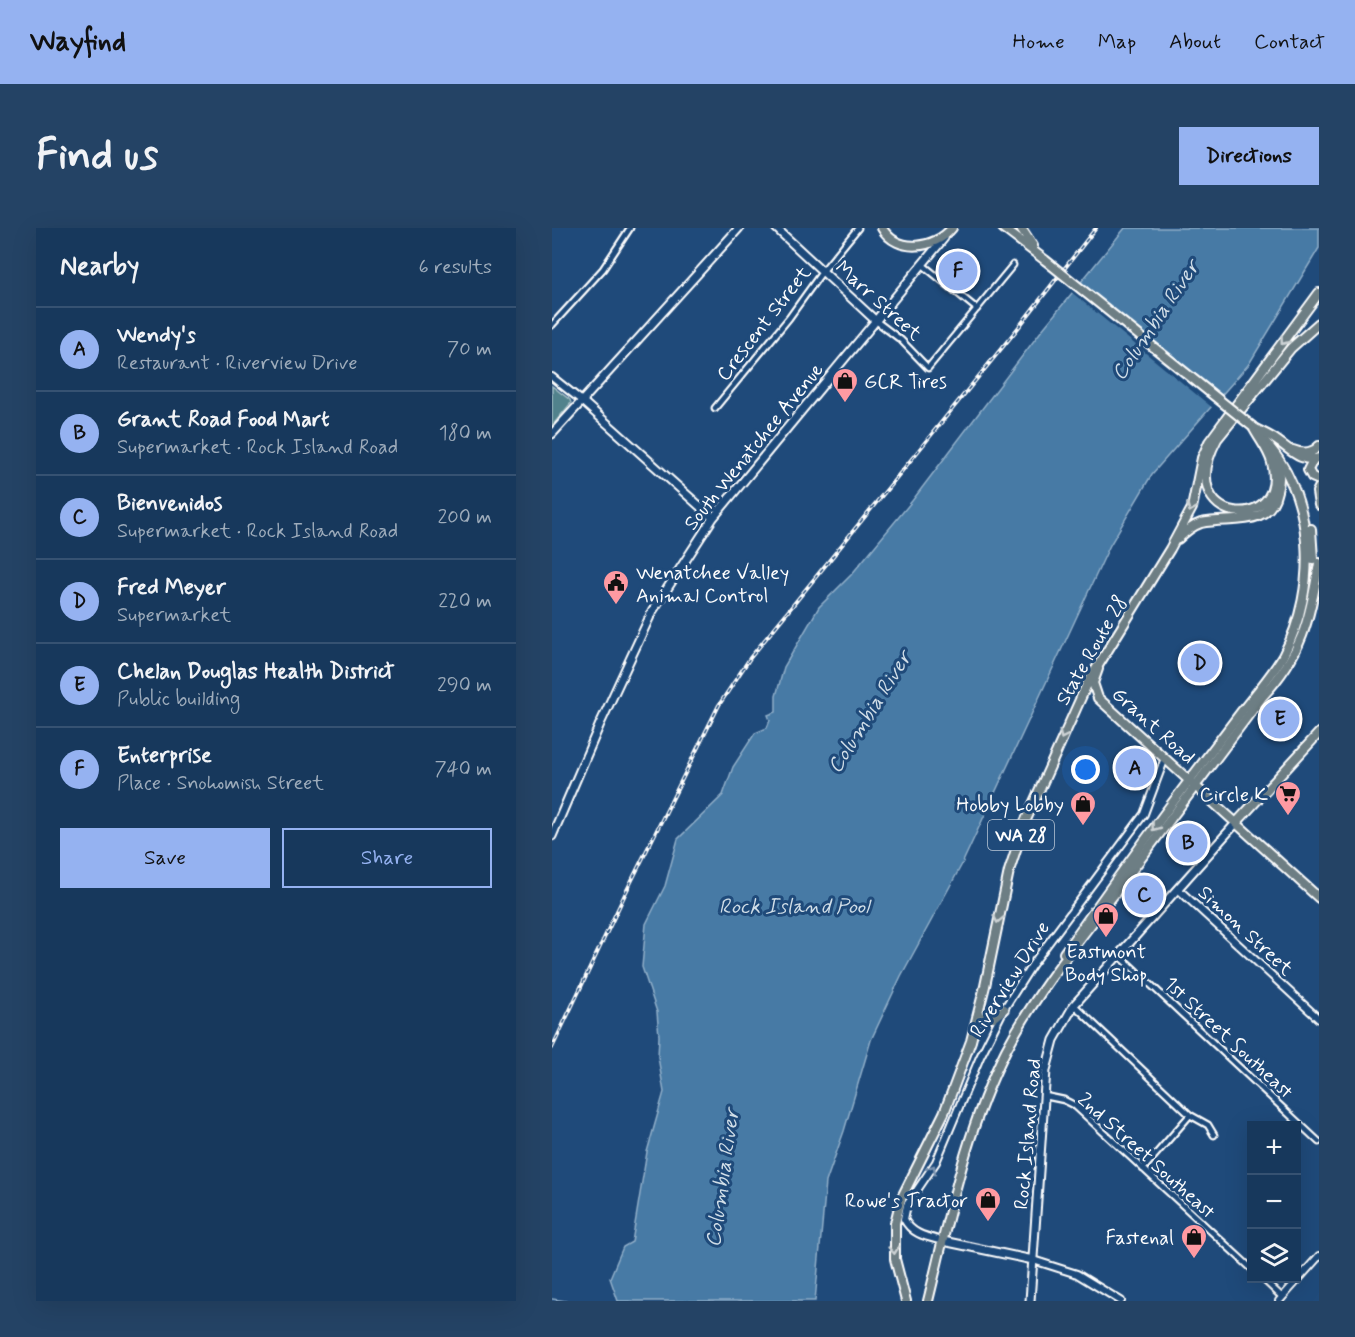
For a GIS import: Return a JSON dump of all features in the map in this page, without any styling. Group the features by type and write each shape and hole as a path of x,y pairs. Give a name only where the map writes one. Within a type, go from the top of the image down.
{"main road":[{"path":"552,434 739,228"},
{"path":"882,228 888,236 903,245 918,245 944,238"},
{"name":"South Wenatchee Avenue","path":"552,836 600,724 652,612 713,518 952,228"},
{"path":"1004,228 1265,436 1279,450 1299,486 1311,529 1313,549 1312,575 1303,637 1285,669 1193,783"},
{"path":"1021,228 1027,240 1046,260"},
{"name":"Marr Street","path":"778,229 876,321"},
{"name":"State Route 28","path":"901,1199 944,1113 965,1058 985,986 1009,871 1024,822 1069,722 1088,682 1170,549 1192,508 1202,458 1209,442 1319,294"},
{"path":"1252,427 1271,458 1274,474 1273,485 1266,499 1257,508 1243,512 1230,511 1214,500 1208,486 1207,464 1212,449 1217,439 1292,348 1319,323"},
{"path":"582,401 713,518"},
{"path":"1252,427 1301,458 1317,458"},
{"path":"1170,549 1193,526 1205,522 1253,518 1263,513 1272,504 1278,490 1278,467 1273,456 1252,427"},
{"path":"1285,446 1306,453 1316,450 1319,446"},
{"path":"1317,458 1308,470 1312,477 1319,480"},
{"path":"1319,488 1317,492 1319,505"},
{"path":"928,1301 958,1178 989,1090 1019,1026 1053,973 1193,783 1283,655 1299,618 1312,575 1319,563"},
{"name":"Grant Road","path":"1099,665 1093,683 1098,698 1319,898"},
{"path":"1237,822 1319,733"},
{"name":"Rock Island Road","path":"1030,1301 1046,1070 1054,1040 1074,1005 1237,822"},
{"path":"977,1017 997,1017 1004,1009"},
{"path":"989,1018 995,1022 995,1027"},
{"path":"901,1199 904,1219"},
{"name":"WA 28","path":"901,1199 894,1228 894,1246 906,1301"},
{"path":"943,1241 1033,1260"}],"street":[{"path":"552,326 603,269 630,228"},
{"name":"Crescent Street","path":"715,408 789,318 858,228"},
{"path":"922,264 977,309 1013,265"},
{"name":"Marr Street","path":"876,321 901,340 928,368 977,309"},
{"path":"552,377 582,401"},
{"name":"Riverview Drive","path":"904,1219 907,1205 936,1162 980,1057 1004,1009 1032,965 1144,814 1165,758"},
{"name":"Simon Street","path":"1178,889 1319,1019"},
{"name":"1st Street Southeast","path":"1118,954 1319,1142"},
{"path":"1074,1005 1190,1115 1208,1125 1214,1135"},
{"name":"2nd Street Southeast","path":"1045,1096 1064,1100 1074,1105 1247,1265"},
{"path":"1143,1169 1190,1115"},
{"path":"904,1219 910,1229 915,1232 943,1241"},
{"path":"1267,1283 1281,1299 1319,1256"},
{"path":"1033,1260 1077,1274 1121,1301"}],"green space":[{"path":"552,386 571,403 552,426"}],"water":[{"name":"Rock Island Pool","path":"1125,228 1319,228 1319,248 1249,364 1152,474 1110,545 961,866 901,976 871,1040 826,1182 815,1301 618,1301 610,1278 623,1247 632,1242 647,1152 664,1092 658,1057 657,1012 642,967 646,924 665,886 678,839 723,795 733,767 755,733 767,728 770,720 768,715 776,712 776,696 784,667 819,607 851,575 912,501 1042,330"}],"pier":[{"path":"1079,280 1224,397 1214,409 1070,291"}],"waterway":[{"path":"552,1299 566,1301"}],"railway":[{"path":"552,1048 719,705 750,658 1018,328 1096,228"}],"place":[{"name":"Enterprise","path":"958,271"},
{"name":"GCR Tires","path":"845,404"},
{"name":"Wenatchee Valley Animal Control","path":"616,606"},
{"name":"Fred Meyer","path":"1200,663"},
{"name":"Chelan Douglas Health District","path":"1280,719"},
{"name":"Wendy's","path":"1135,768"},
{"name":"Circle K","path":"1288,817"},
{"name":"Hobby Lobby","path":"1083,827"},
{"name":"Grant Road Food Mart","path":"1188,843"},
{"name":"Bienvenidos","path":"1144,895"},
{"name":"Eastmont Body Shop","path":"1106,939"},
{"name":"Rowe's Tractor","path":"988,1223"},
{"name":"Fastenal","path":"1194,1260"}],"water label":[{"name":"Columbia River","path":"1155,320"},
{"name":"Columbia River","path":"869,712"},
{"name":"Columbia River","path":"722,1178"}]}
